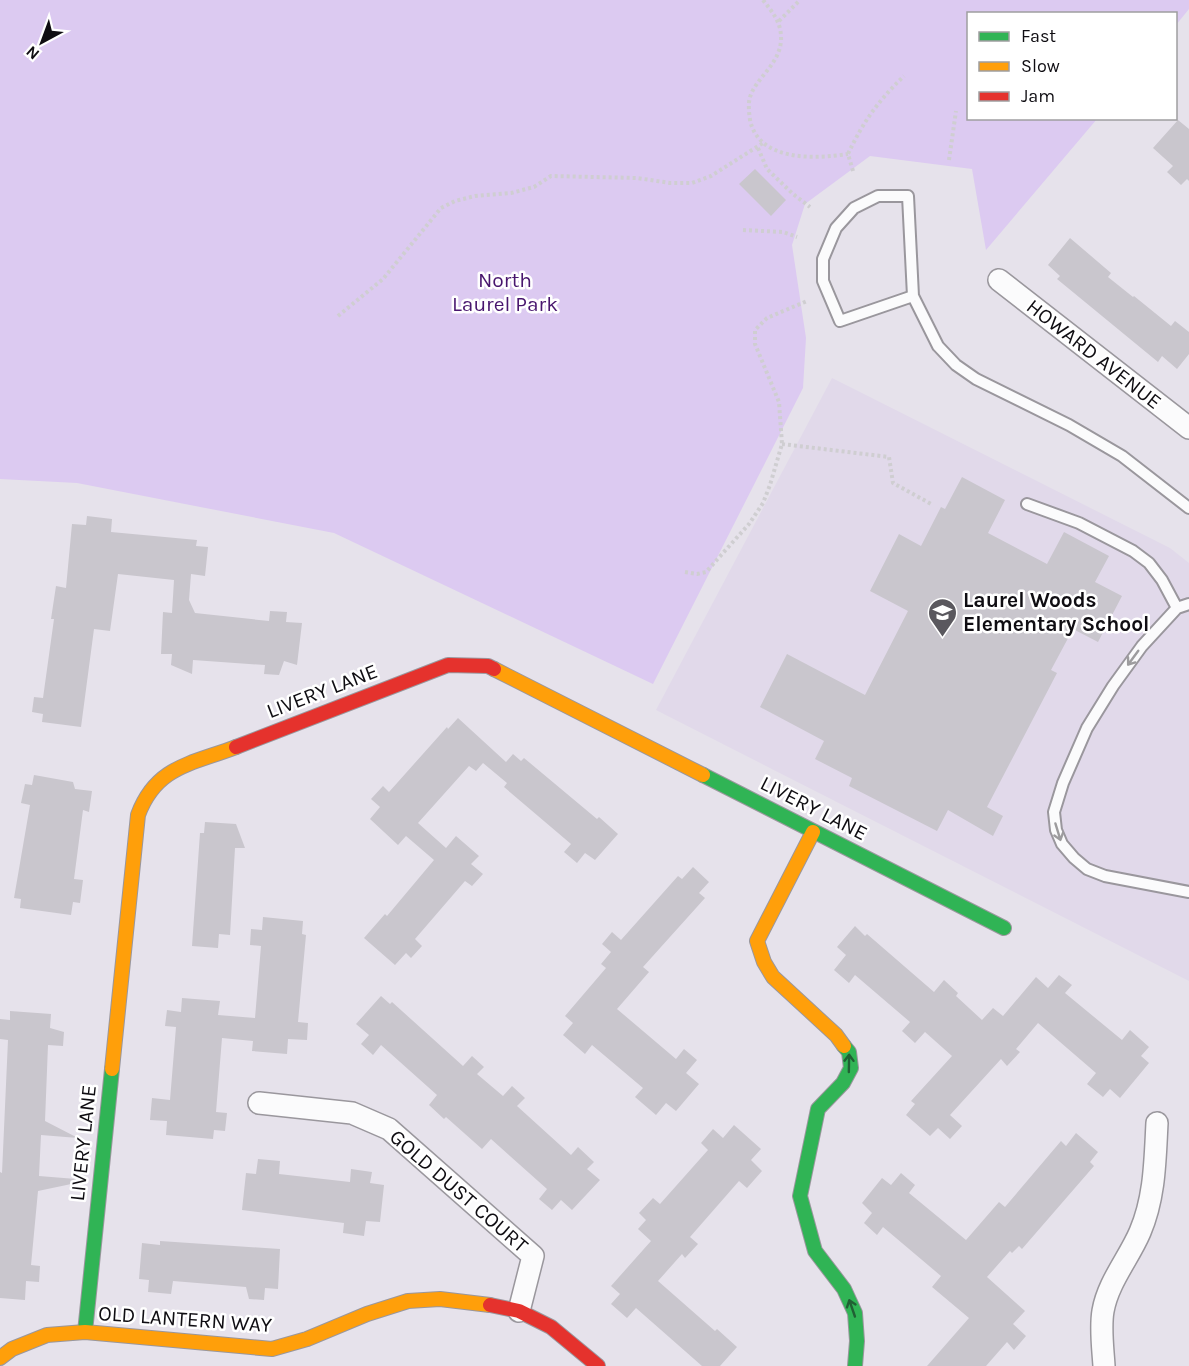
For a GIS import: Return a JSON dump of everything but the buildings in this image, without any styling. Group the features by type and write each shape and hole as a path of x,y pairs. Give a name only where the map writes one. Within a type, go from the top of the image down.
{"street":[{"name":"HOWARD AVENUE","path":"999,280 1189,428"},
{"name":"LIVERY LANE","path":"85,1332 138,815 147,793 156,781 167,774 448,665 488,666 1004,928"},
{"path":"813,832 757,941 764,962 773,977 836,1035 849,1052 851,1068 843,1083 818,1109 800,1196 815,1251 844,1289 855,1312 857,1341 855,1366"},
{"name":"GOLD DUST COURT","path":"259,1103 352,1113 389,1129 533,1256 519,1311"},
{"path":"1104,1366 1103,1311 1111,1286 1140,1232 1148,1207 1153,1185 1157,1123"},
{"name":"OLD LANTERN WAY","path":"0,1358 12,1349 47,1335 85,1332 272,1358 307,1339 367,1314 408,1301 440,1299 478,1302 519,1311 551,1327 598,1366"}],"lane":[{"path":"913,296 840,321 824,281 823,259 836,228 854,208 878,196 908,196 913,296 938,346 956,365 986,385 1069,425 1122,456 1189,508"},
{"path":"1027,504 1079,523 1133,551 1149,563 1162,580 1177,608"},
{"path":"1189,604 1177,608 1142,646 1113,686 1087,728 1063,783 1054,812 1056,830 1062,844 1088,869 1105,876 1189,892"}],"path":[{"path":"763,0 779,21 781,40 780,51 749,98 748,110 756,137 763,143 795,156 819,159 848,154"},
{"path":"779,21 800,0"},
{"path":"853,171 848,154 860,129 872,110 904,76"},
{"path":"949,160 956,111"},
{"path":"338,315 383,279 441,208 455,201 475,196 511,193 534,187 551,176 692,183 711,176 763,143"},
{"path":"758,148 767,169 810,207"},
{"path":"743,230 783,232 797,237"},
{"path":"685,572 696,574 706,572 749,524 763,503 771,485 782,444 779,402 755,344 755,330 767,318 807,301"},
{"path":"782,444 889,457 893,483 933,505"}],"shaded area":[{"name":"Laurel Woods Elementary School","path":"832,378 1170,548 1189,563 1189,981 656,710"}],"green space":[{"name":"North Laurel Park","path":"0,0 1189,0 1189,9 1177,24 1177,12 967,12 967,120 1096,120 986,250 972,169 870,156 805,204 792,245 806,338 803,388 653,684 334,533 77,483 0,479"}],"traffic: fast":[{"path":"703,775 1004,928"},
{"path":"844,1046 849,1052 851,1068 843,1083 818,1109 800,1196 815,1251 844,1289 855,1313 857,1341 855,1366"},
{"path":"85,1332 112,1069"}],"traffic: slow":[{"path":"494,669 703,775"},
{"path":"112,1069 138,815 146,799 165,776 190,763 236,747"},
{"path":"813,832 757,941 764,962 773,977 836,1035 844,1046"},
{"path":"0,1358 12,1349 47,1335 85,1332 272,1349 307,1339 367,1314 408,1301 440,1299 490,1305"}],"traffic: jam":[{"path":"236,747 448,665 488,666 494,669"},
{"path":"490,1305 519,1311 551,1327 598,1366"}],"place":[{"name":"Laurel Woods Elementary School","path":"942,638"}]}
